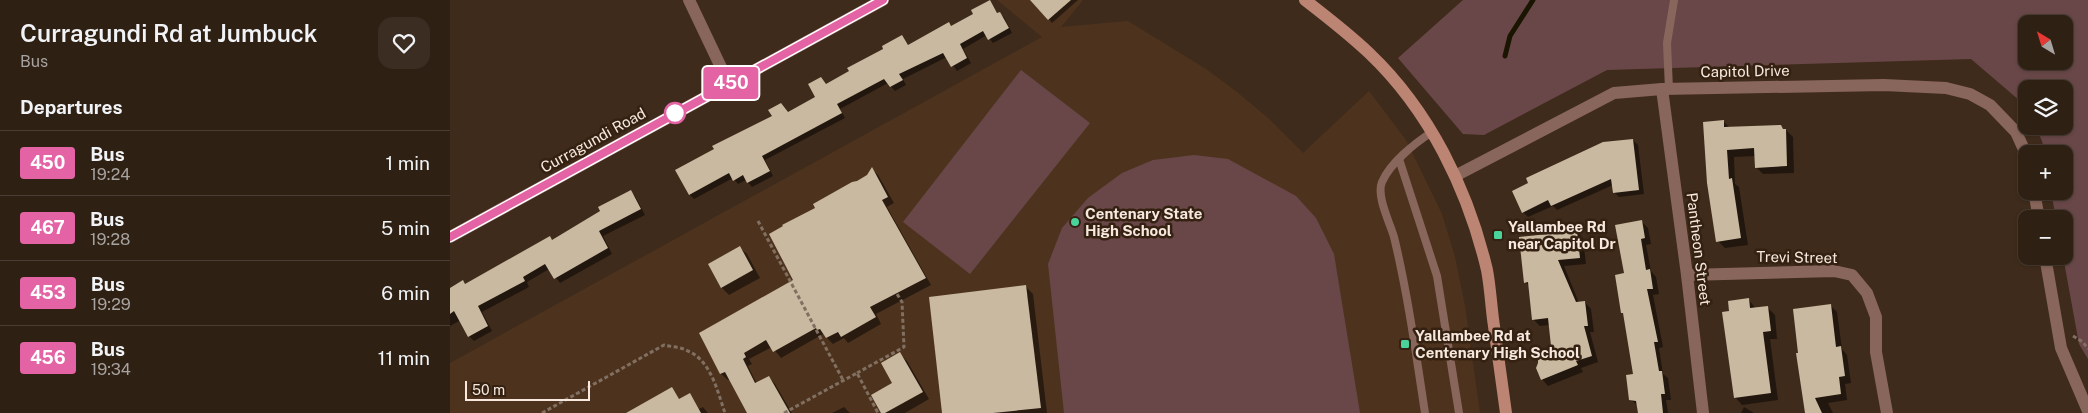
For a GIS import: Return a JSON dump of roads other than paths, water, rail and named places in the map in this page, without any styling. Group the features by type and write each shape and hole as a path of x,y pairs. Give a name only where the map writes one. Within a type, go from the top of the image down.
{"main road":[{"path":"1305,0 1340,26 1371,54 1403,91 1432,132 1455,176 1469,210 1487,271 1506,413"}],"street":[{"path":"689,0 729,84"},
{"name":"Curragundi Road","path":"450,237 882,0"},
{"name":"Capitol Drive","path":"1455,176 1614,93 1665,89 1884,85 1946,88 1970,94 1990,105 2016,132 2022,145"},
{"name":"Pantheon Street","path":"1665,89 1694,350 1703,413"},
{"path":"2047,265 2061,348 2088,411"},
{"name":"Trevi Street","path":"1687,275 1834,271 1852,275 1866,293 1876,317 1876,352 1887,413"}],"lane":[{"path":"1665,89 1667,43 1674,0"},
{"path":"1425,413 1411,320 1399,258 1381,195 1381,183 1414,143 1432,132"},
{"path":"1399,159 1437,276 1459,413"}],"waterway":[{"path":"1505,56 1510,36 1533,0"}],"place":[{"name":"Centenary State High School","path":"1075,222"},
{"name":"Yallambee Rd near Capitol Dr","path":"1498,235"},
{"name":"Yallambee Rd at Centenary High School","path":"1405,344"}]}
